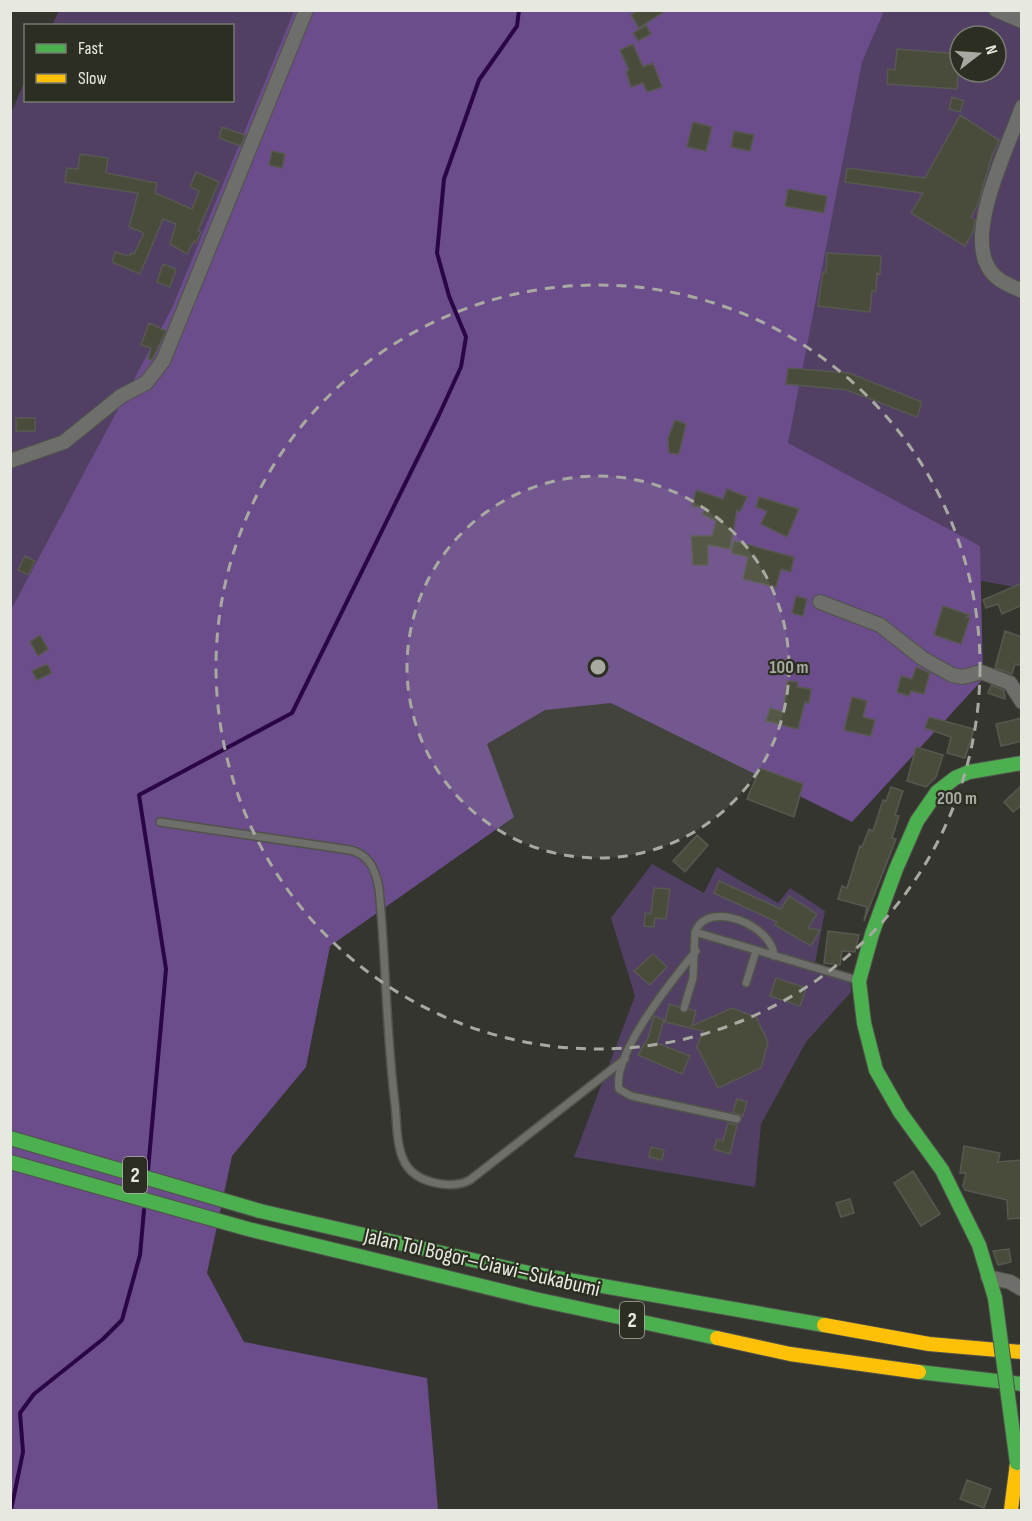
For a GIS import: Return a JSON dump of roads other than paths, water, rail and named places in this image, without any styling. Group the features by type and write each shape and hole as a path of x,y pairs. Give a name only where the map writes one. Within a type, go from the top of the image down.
{"main road":[{"path":"1015,1505 1017,1463 995,1298 979,1245 942,1170 900,1112 876,1070 864,1023 859,981 872,934 900,860 917,821 937,792 955,778 969,772 1022,763"},
{"name":"Jalan Tol Bogor–Ciawi–Sukabumi","path":"10,1138 260,1211 540,1275 929,1344 1022,1352"},
{"name":"Jalan Tol Bogor–Ciawi–Sukabumi","path":"10,1162 248,1229 535,1299 790,1354 953,1377 1022,1384"}],"street":[{"path":"10,461 64,442 121,396 146,383 163,361 306,10"},
{"path":"996,10 1022,21"},
{"path":"1022,107 988,202 982,237 989,269 997,278 1022,291"},
{"path":"820,602 880,625 922,658 952,675 963,677 981,672 1010,683 1022,702"},
{"path":"988,1277 1010,1281 1022,1289"}],"lane":[{"path":"160,822 350,850 362,854 369,862 379,889 389,1060 400,1147 405,1163 420,1176 445,1185 458,1185 470,1180 625,1059"},
{"path":"684,1008 692,988 696,951 695,932 698,925 705,920 726,917 763,935 772,946 774,956"},
{"path":"695,932 859,981"},
{"path":"696,951 654,1006 625,1059 618,1086 625,1094 737,1119"},
{"path":"746,983 756,951"}],"waterway":[{"path":"148,1170 166,969 139,795 292,713 439,415 461,367 466,337 449,296 437,253 444,179 479,80 517,26 519,10"},
{"path":"11,1510 23,1452 20,1413 34,1394 103,1339 122,1320 140,1255 144,1210"}]}
